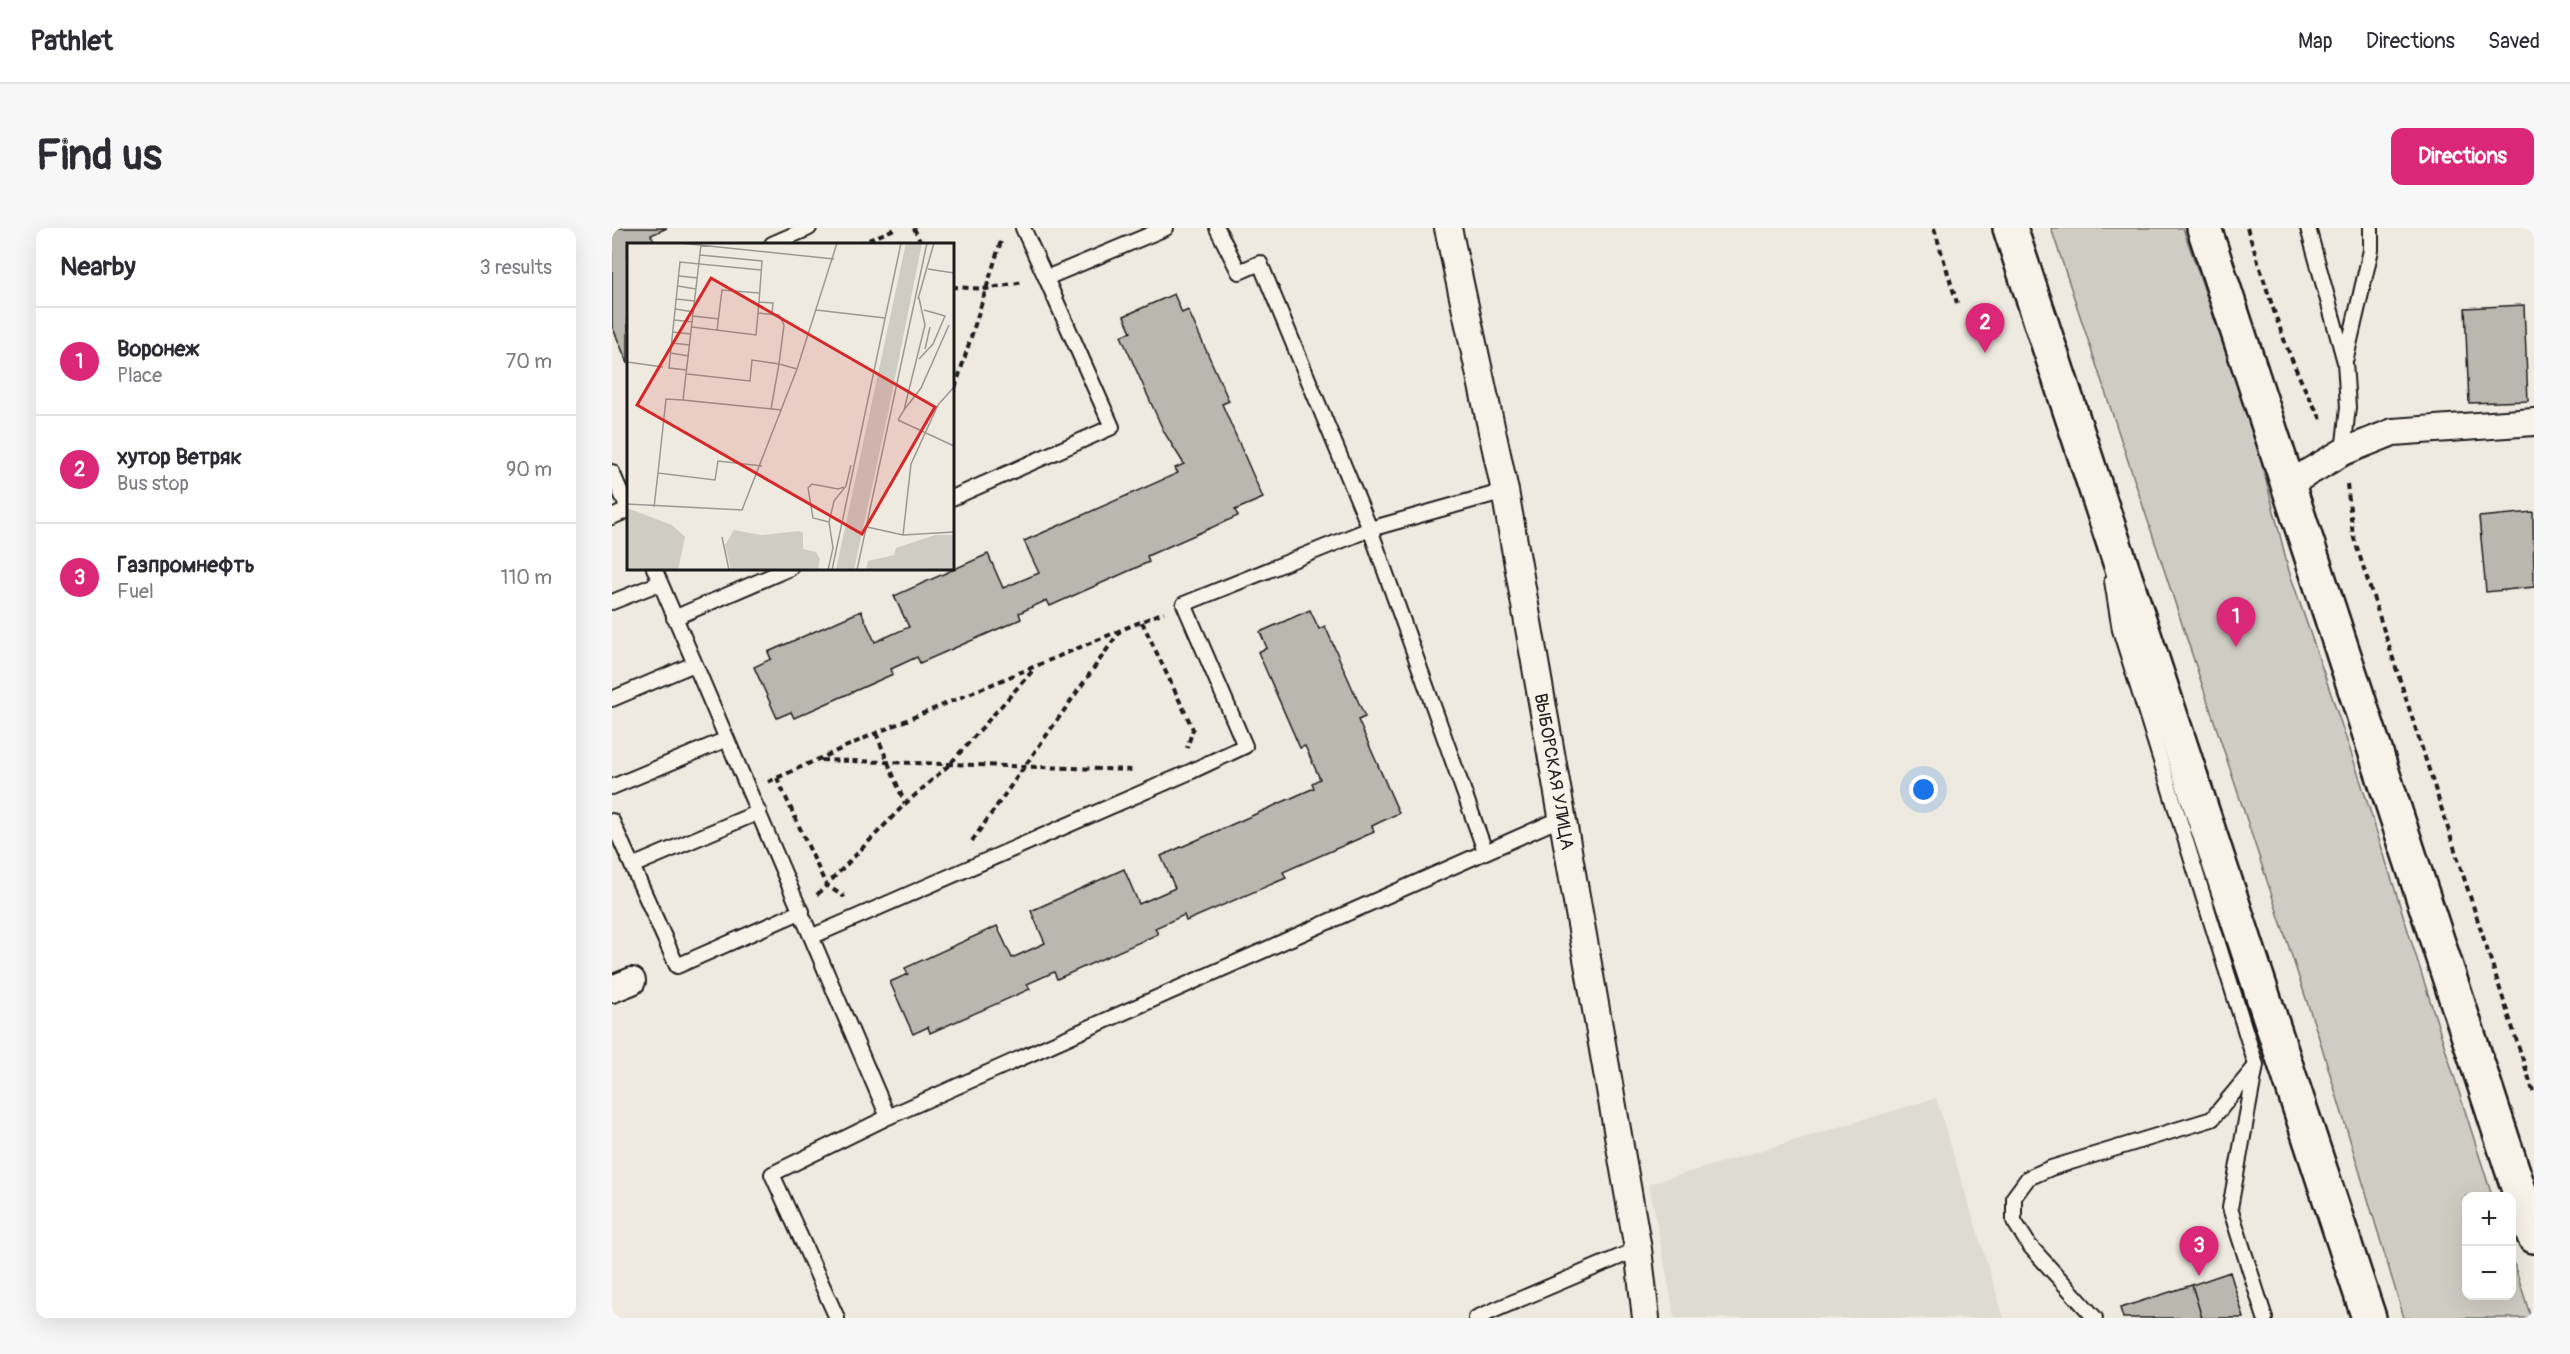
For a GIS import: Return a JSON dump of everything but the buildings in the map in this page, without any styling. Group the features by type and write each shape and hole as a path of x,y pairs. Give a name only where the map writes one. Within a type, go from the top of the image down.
{"highway":[{"path":"2010,228 2097,484 2369,1318"},
{"path":"2204,228 2534,1236"}],"street":[{"name":"ВЫБОРСКАЯ УЛИЦА","path":"1448,228 1504,491 1638,1249 1646,1318"},
{"path":"2287,485 2364,441 2393,432 2534,422"}],"lane":[{"path":"774,243 809,228"},
{"path":"954,497 1112,428 1023,228"},
{"path":"1046,278 1140,233 1166,228"},
{"path":"1217,228 1239,272 1260,263 1370,529 1485,851"},
{"path":"2308,228 2345,362 2348,407 2343,452"},
{"path":"2345,362 2371,250 2371,228"},
{"path":"612,472 627,507"},
{"path":"2097,484 2120,630 2256,1065 2230,1208 2265,1318"},
{"path":"813,936 1245,746 1184,604 1370,529 1504,491"},
{"path":"612,517 627,510"},
{"path":"655,570 813,936 888,1117"},
{"path":"674,618 785,570"},
{"path":"612,602 660,583"},
{"path":"612,699 694,664"},
{"path":"612,787 727,739"},
{"path":"632,866 759,812"},
{"path":"837,1318 772,1174 888,1117 1562,818"},
{"path":"612,821 677,966 802,911"},
{"path":"2095,1318 2030,1245 2014,1221 2014,1197 2028,1178 2051,1168 2212,1119 2256,1065"},
{"path":"1476,1318 1638,1249"}],"path":[{"path":"861,243 897,228"},
{"path":"914,228 921,243"},
{"path":"954,392 1005,228"},
{"path":"1934,228 1957,303"},
{"path":"2247,228 2295,369 2307,394 2343,452 2353,535 2534,1094"},
{"path":"954,287 986,289 1046,278"},
{"path":"750,790 876,733 1184,604"},
{"path":"1142,622 1193,729 1186,750"},
{"path":"982,837 972,842 1121,631"},
{"path":"802,911 904,804 949,765 1036,666"},
{"path":"876,733 904,804"},
{"path":"817,760 1142,770 1131,775"},
{"path":"777,778 826,885 843,896 854,891"}],"shaded area":[{"path":"2051,228 2183,228 2256,440 2289,571 2359,776 2491,1192 2462,1192 2462,1300 2516,1300 2516,1270 2531,1318 2404,1318 2320,1041"},
{"path":"1936,1098 2004,1318 1675,1318 1649,1184"}],"place":[{"name":"хутор Ветряк","path":"1985,353"},
{"name":"Воронеж","path":"2236,647"},
{"name":"Газпромнефть","path":"2199,1276"}]}
